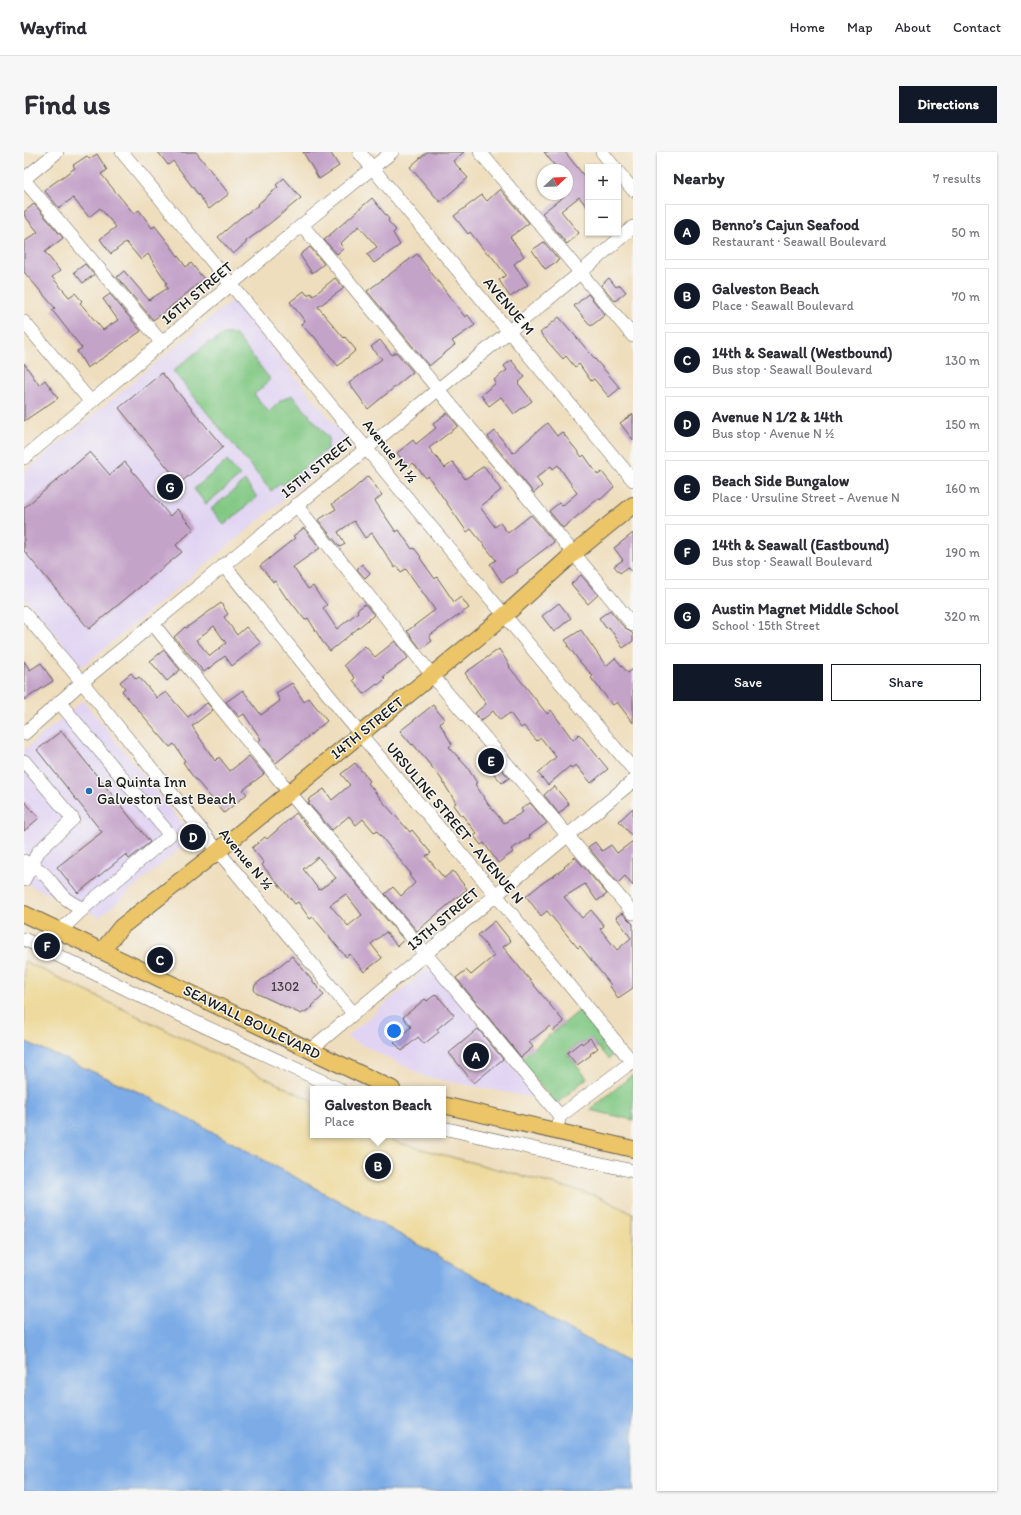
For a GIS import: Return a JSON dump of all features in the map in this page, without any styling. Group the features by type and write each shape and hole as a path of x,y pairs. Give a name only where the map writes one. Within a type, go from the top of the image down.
{"main road":[{"name":"14TH STREET","path":"102,951 121,926 218,851 504,616 574,553 633,505"},
{"name":"SEAWALL BOULEVARD","path":"24,914 386,1086"},
{"path":"446,1106 633,1149"}],"street":[{"path":"57,152 24,180 162,343"},
{"name":"Avenue M ½","path":"122,152 504,616 633,769"},
{"name":"AVENUE M","path":"359,152 633,480"},
{"name":"16TH STREET","path":"24,458 302,225 392,152"},
{"path":"480,152 633,336"},
{"path":"602,152 612,164"},
{"path":"621,176 633,190"},
{"path":"302,225 633,625"},
{"name":"15TH STREET","path":"24,734 82,682 633,228"},
{"path":"24,322 91,402"},
{"path":"296,505 432,675 633,914"},
{"name":"URSULINE STREET - AVENUE N","path":"224,565 360,734 496,895 633,1062"},
{"name":"Avenue N ½","path":"24,613 82,682 218,851 353,1013"},
{"path":"153,624 289,792 560,1116"},
{"path":"60,702 170,835 83,909 60,931"},
{"path":"24,761 73,819 44,845 27,863 24,880"},
{"name":"13TH STREET","path":"310,1050 633,781"},
{"path":"27,863 46,875 65,898 83,909"},
{"path":"24,939 163,1007 333,1086"},
{"path":"556,1132 560,1116 633,1062"},
{"path":"446,1129 633,1171"}],"shaded area":[{"path":"232,300 351,444 82,667 24,597 24,472"},
{"path":"83,700 193,837 100,917 24,883 24,750"},
{"path":"430,966 540,1099 426,1077 346,1037"}],"green space":[{"path":"223,334 235,334 270,379 254,394 269,412 280,401 292,395 329,438 327,449 283,485 281,483 271,491 173,371 210,341 212,343"},
{"path":"227,461 240,476 206,504 194,489"},
{"path":"245,481 257,497 224,525 211,509"},
{"path":"579,1011 614,1054 608,1059 590,1038 582,1044 580,1042 567,1053 587,1078 556,1104 519,1060"},
{"path":"631,1076 633,1076 633,1120 590,1110"}],"sand":[{"path":"24,961 310,1100 310,1138 388,1138 399,1143 598,1196 633,1214 633,1365 412,1241 145,1095 24,1041"}],"water":[{"path":"24,1041 145,1095 412,1241 633,1365 633,1491 24,1491"}],"building":[{"path":"158,152 196,152 229,194 209,209 173,161 168,165"},
{"path":"303,152 330,152 339,166 319,179"},
{"path":"427,152 464,152 453,161 468,178 440,202 410,167"},
{"path":"544,152 565,152 585,177 585,204 579,197 561,211 579,233 567,244 542,213 559,200 573,200 573,164 553,164"},
{"path":"97,154 107,170 101,174 134,214 139,210 152,228 155,226 186,267 191,263 204,279 169,309 153,320 117,277 124,271 149,300 168,288 165,284 167,283 148,254 141,260 126,242 111,254 100,239 116,227 100,208 89,217 73,198 59,208 44,190 75,168 73,165 87,156 89,159"},
{"path":"284,178 301,198 246,241 246,243 233,254 218,237 240,218 259,205 258,204 278,187 276,185"},
{"path":"500,189 529,223 510,237 524,256 514,264 528,285 510,297 499,280 506,275 489,253 487,254 470,232 468,234 454,216 482,195 487,201"},
{"path":"372,198 396,230 393,233 400,245 374,263 367,254 377,247 359,226 340,244 344,248 337,254 324,240"},
{"path":"34,204 63,238 45,252 60,271 52,277 69,297 75,293 82,301 80,303 103,330 118,320 103,299 110,294 141,331 87,368 77,351 82,348 52,310 55,308 24,272 24,242 38,232 24,215 24,212"},
{"path":"544,242 559,260 545,269 532,250"},
{"path":"310,247 324,264 312,273 300,255"},
{"path":"417,254 465,317 468,315 475,325 452,341 455,345 429,366 367,291"},
{"path":"85,264 94,275 83,283 74,272"},
{"path":"335,278 344,288 318,307 356,350 338,366 313,335 312,336 301,324 305,321 290,302 304,291 307,295 311,293 313,296"},
{"path":"609,278 616,287 620,285 626,292 615,301 601,285"},
{"path":"588,294 605,315 591,326 574,306"},
{"path":"559,317 620,388 609,397 594,379 591,381 579,364 575,367 566,356 563,359 540,333"},
{"path":"380,340 392,355 396,352 413,372 368,409 349,383 382,359 371,347"},
{"path":"511,360 525,377 518,383 532,401 514,414 501,397 489,406 481,395 496,383 494,380 507,370 504,366"},
{"path":"24,363 39,385 45,380 58,398 24,421"},
{"path":"162,373 223,447 180,483 119,408"},
{"path":"447,413 458,426 429,448 445,468 453,462 465,479 484,466 501,490 480,507 495,527 500,523 508,533 531,515 554,542 517,570 518,572 502,582 490,564 496,560 471,529 467,532 428,476 426,478 413,463 408,467 397,453 413,440 416,444 436,428 433,424"},
{"path":"633,414 633,440 620,423"},
{"path":"547,423 557,436 562,432 582,457 584,455 598,475 602,472 614,487 600,500 599,498 563,528 549,511 559,503 562,506 577,493 558,465 553,469 551,466 536,478 542,486 534,493 488,437 495,431 513,453"},
{"path":"90,452 110,475 125,462 170,516 177,509 194,529 176,545 182,552 89,629 24,551 24,508"},
{"path":"368,476 382,495 375,501 396,532 399,530 412,549 414,548 435,579 437,577 454,602 461,597 469,608 429,636 432,641 421,649 407,631 435,610 406,569 401,572 397,566 395,568 372,533 365,538 354,521 338,532 345,544 340,547 318,520 336,509 332,504 352,490"},
{"path":"304,528 320,548 293,567 308,589 313,586 327,605 323,608 337,629 358,612 357,610 365,604 374,615 330,651 308,618 305,620 288,598 287,599 275,581 273,582 260,566 295,538 293,536"},
{"path":"633,533 633,573 628,567 620,573 614,566 623,560 614,548"},
{"path":"362,564 370,573 365,578 357,569"},
{"path":"581,575 598,595 588,604 571,584"},
{"path":"221,603 228,614 224,617 237,635 246,627 261,643 232,666 225,656 204,672 174,637 185,627 186,628","holes":["214,626 226,643 210,656 196,640"]},
{"path":"559,603 571,618 554,632 542,616"},
{"path":"610,610 622,625 633,634 633,641 623,648 609,627 606,628 599,618"},
{"path":"581,630 606,666 615,658 628,673 633,669 633,723 617,702 613,705 591,678 593,676 568,646 569,645 565,640"},
{"path":"395,641 408,658 383,677 385,679 378,685 377,684 364,694 353,680 355,678 344,665 365,646 375,657"},
{"path":"499,649 510,666 509,667 547,714 551,710 573,740 579,734 608,769 591,783 576,765 571,768 570,766 548,785 538,773 556,757 541,738 537,741 524,726 521,728 510,713 500,720 493,711 481,721 475,713 486,704 465,673"},
{"path":"164,650 180,670 167,681 150,661"},
{"path":"24,661 30,670 41,663 53,681 24,700"},
{"path":"131,673 136,679 139,677 157,698 166,692 188,717 207,703 213,710 192,726 215,761 219,757 230,771 249,756 264,774 243,790 247,794 224,813 191,774 174,744 170,747 122,691 125,688 120,682"},
{"path":"292,683 304,702 309,698 327,721 276,763 258,742 261,739 244,714 239,717 226,702 243,690 261,715 280,701 276,693"},
{"path":"433,705 444,719 440,724 452,744 449,747 467,767 477,783 475,784 488,804 504,823 523,812 521,809 530,803 547,823 529,836 530,838 511,849 513,852 498,863 484,843 481,845 474,836 477,834 453,805 456,803 440,777 413,744 412,745 400,731"},
{"name":"La Quinta Inn Galveston East Beach","path":"61,731 150,842 129,859 126,854 78,893 57,867 102,832 37,750"},
{"path":"489,755 509,778 502,783 482,760"},
{"path":"355,763 370,781 368,783 384,803 410,832 412,830 431,853 426,856 444,878 453,871 467,889 417,931 385,894 393,887 401,896 415,883 409,875 411,874 377,831 375,833 363,819 356,825 349,816 332,830 308,803 310,802 308,800 324,789 332,800 350,785 341,774"},
{"path":"554,786 569,804 559,814 544,795"},
{"path":"24,801 39,818 24,831"},
{"path":"633,808 633,837 619,821"},
{"path":"296,813 404,940 397,946 386,932 371,944 382,958 364,972 350,954 346,957 313,917 310,919 298,902 295,904 262,865 264,863 252,848 265,837 267,839","holes":["318,857 336,878 319,890 303,869","346,894 362,915 348,926 330,905"]},
{"path":"633,841 633,886 625,876 618,883 588,847 595,842 602,851 611,845 617,853"},
{"path":"575,857 607,894 597,901 585,884 564,897 582,918 591,910 604,926 600,929 617,950 631,938 616,917 622,913 633,924 633,988 618,998 610,986 611,985 580,946 578,948 547,911 541,916 526,896 565,868 564,867"},
{"path":"495,921 511,941 503,947 564,1022 553,1031 550,1026 529,1042 533,1047 521,1057 456,978 466,970 471,975 494,956 478,935"},
{"path":"292,956 324,995 312,1006 313,1007 301,1014 256,993 254,989 255,985"},
{"path":"436,994 454,1015 437,1029 439,1032 424,1044 418,1037 402,1051 394,1042 411,1027 403,1017 425,999 427,1001"},
{"path":"478,1029 503,1059 474,1083 449,1053"},
{"path":"590,1038 598,1048 577,1065 567,1053 581,1042 582,1044"}],"place":[{"name":"Austin Magnet Middle School","path":"170,487"},
{"name":"Beach Side Bungalow","path":"491,761"},
{"name":"La Quinta Inn Galveston East Beach","path":"89,791"},
{"name":"Avenue N 1/2 & 14th","path":"193,837"},
{"name":"14th & Seawall (Eastbound)","path":"47,946"},
{"name":"14th & Seawall (Westbound)","path":"160,960"},
{"name":"Benno’s Cajun Seafood","path":"476,1056"},
{"name":"Galveston Beach","path":"378,1166"}]}
